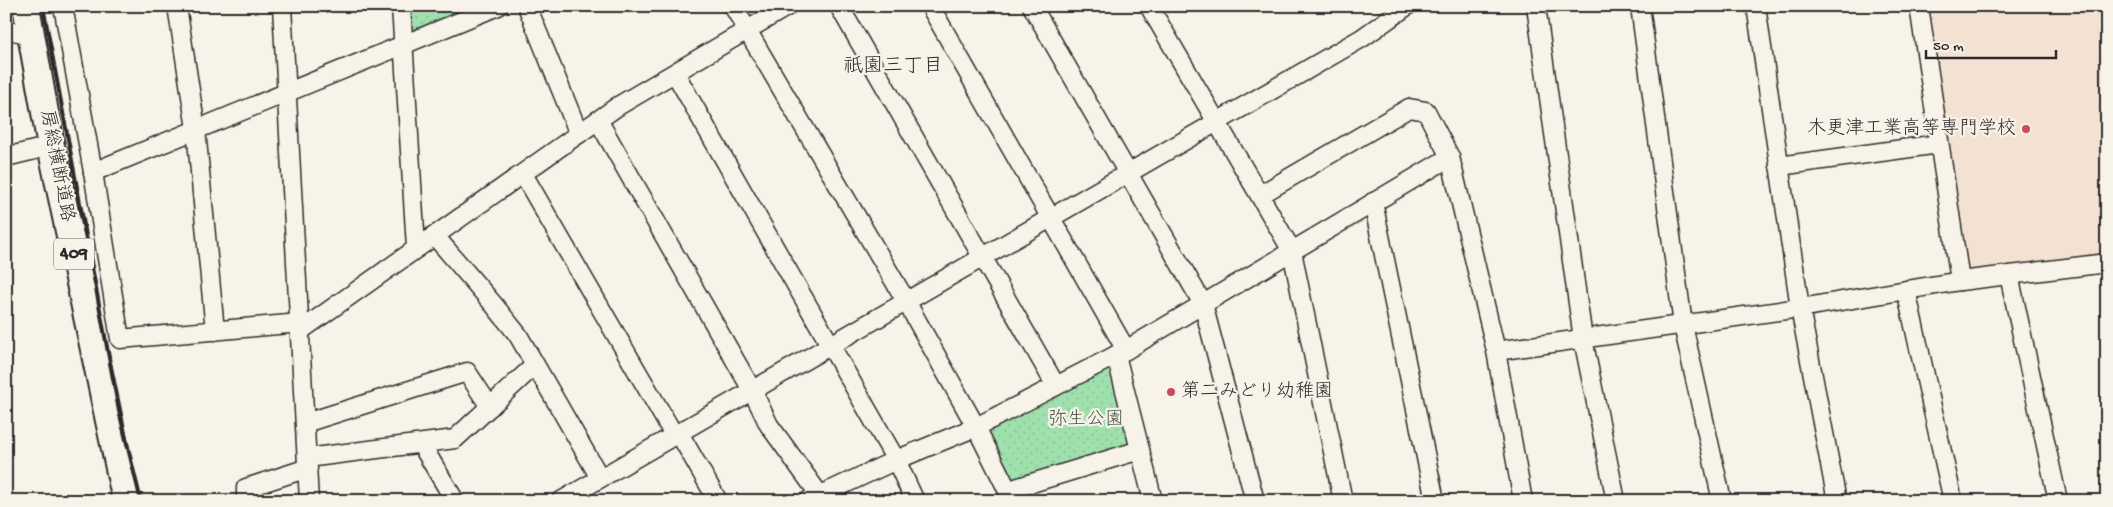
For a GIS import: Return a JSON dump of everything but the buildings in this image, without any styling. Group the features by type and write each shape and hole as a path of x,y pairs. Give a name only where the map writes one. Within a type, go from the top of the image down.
{"highway":[{"name":"房総横断道路","path":"26,6 19,32 51,146 126,501"}],"street":[{"path":"63,6 93,172 120,339 215,331 300,327 434,236 618,106 788,6"},
{"path":"177,6 196,129 215,331"},
{"path":"282,6 309,501"},
{"path":"402,6 416,248"},
{"path":"93,172 498,6"},
{"path":"527,6 579,134"},
{"path":"733,6 906,301 976,427 1011,495 1140,450"},
{"path":"839,6 1056,386"},
{"path":"930,6 1050,217 1121,352 1140,450 1153,501"},
{"path":"1032,6 1203,304 1255,501"},
{"path":"1149,6 1292,251 1343,501"},
{"path":"567,499 600,478 1217,120 1362,38 1407,6"},
{"path":"1536,6 1583,339 1616,501"},
{"path":"1640,6 1683,325 1722,501"},
{"path":"1756,6 1800,308 1836,501"},
{"path":"1919,6 1960,281"},
{"path":"674,73 896,460 915,501"},
{"path":"1260,195 1409,108 1426,111 1450,157 1496,351 1523,501"},
{"path":"598,120 752,390 769,425 817,499 896,460 976,427 1121,352 1450,157"},
{"path":"1779,166 1940,144"},
{"path":"6,157 51,146"},
{"path":"523,174 676,434 718,501"},
{"path":"1373,202 1435,501"},
{"path":"434,236 518,335 600,478"},
{"path":"1496,351 1800,308 1960,281 2107,263"},
{"path":"2009,275 2058,501"},
{"path":"1906,290 1953,501"},
{"path":"246,501 246,488 307,463 455,439 535,366"},
{"path":"305,423 467,372 490,407"},
{"path":"421,444 455,501"}],"shaded area":[{"name":"木更津工業高等専門学校","path":"1926,6 2107,6 2107,253 1968,270"}],"green space":[{"path":"401,6 498,6 404,44"},
{"name":"弥生公園","path":"1116,355 1140,450 1009,490 976,427"}],"railway":[{"path":"43,6 119,411 141,501"}],"place":[{"name":"木更津工業高等専門学校","path":"2026,129"},
{"name":"第二みどり幼稚園","path":"1171,392"}],"district":[{"name":"祇園三丁目","path":"893,67"}]}
